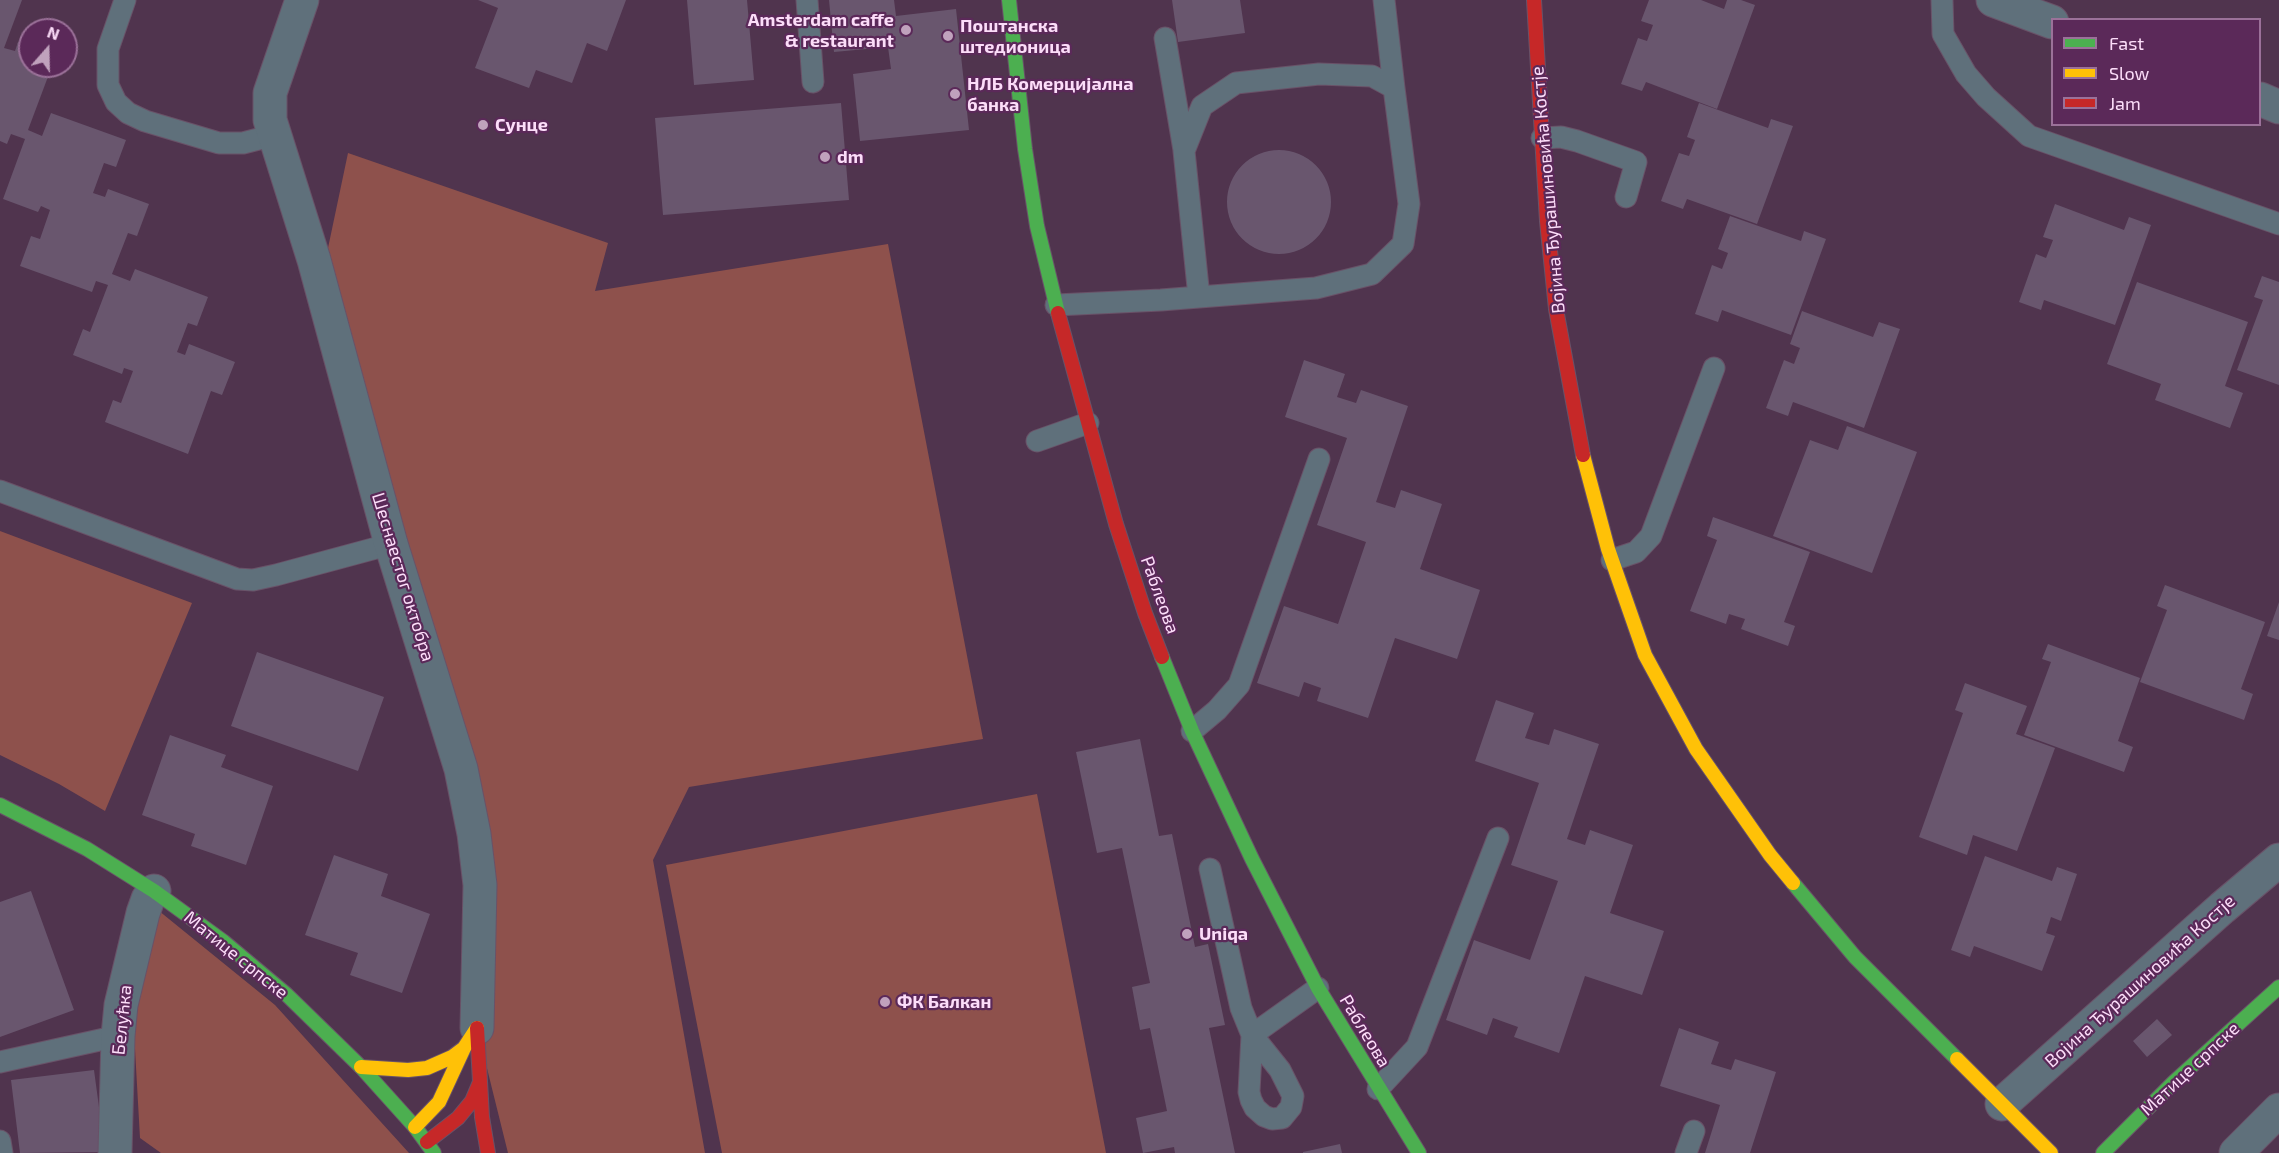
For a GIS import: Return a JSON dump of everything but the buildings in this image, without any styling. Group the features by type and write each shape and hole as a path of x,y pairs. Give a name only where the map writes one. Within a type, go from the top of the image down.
{"street":[{"name":"Шеснаестог октобра","path":"302,0 270,93 270,120 314,260 391,544 461,769 474,834 480,885 471,1038"},
{"name":"Раблеова","path":"1009,0 1025,149 1037,226 1056,305 1116,524 1145,613 1192,731 1252,859 1318,988 1419,1153"},
{"name":"Војина Ђурашиновића Костје","path":"1534,0 1547,221 1556,309 1581,449 1612,560 1645,655 1690,739 1770,855 1855,957 2051,1153"},
{"path":"1993,0 2051,22"},
{"path":"2261,100 2279,107"},
{"name":"Матице српске","path":"0,805 87,849 154,891 224,942 286,994 361,1067 415,1126 430,1148"},
{"name":"Војина Ђурашиновића Костје","path":"2002,1104 2279,860"},
{"name":"Белућка","path":"116,1153 118,1036 121,1005 143,913 154,891"},
{"name":"Матице српске","path":"2103,1153 2174,1082 2279,987"},
{"path":"361,1067 408,1070 427,1068 452,1057 471,1038"},
{"path":"471,1038 480,1082 482,1117 488,1153"},
{"path":"415,1126 439,1102 471,1038"},
{"path":"430,1148 472,1101 480,1082"},
{"path":"2236,1153 2279,1110"}],"lane":[{"path":"125,0 108,49 108,85 116,102 145,121 219,143 243,143 274,135"},
{"path":"807,0 813,82"},
{"path":"1056,305 1316,288 1372,274 1403,244 1409,204 1384,0"},
{"path":"1942,0 1943,34 1966,74 1986,97 2029,136 2279,224"},
{"path":"1165,38 1184,151 1199,297"},
{"path":"1184,151 1202,106 1236,83 1319,74 1372,76 1394,88"},
{"path":"1542,138 1561,137 1577,141 1636,162 1626,197"},
{"path":"1612,560 1636,552 1651,536 1714,368"},
{"path":"1037,441 1088,423"},
{"path":"1192,731 1217,710 1239,685 1319,459"},
{"path":"0,491 237,579 253,580 276,575 391,544"},
{"path":"1378,1089 1417,1047 1498,838"},
{"path":"1210,870 1241,1008 1252,1035 1318,988"},
{"path":"0,1062 118,1036"},
{"path":"1686,1153 1694,1131"},
{"path":"0,1141 2,1153"}],"shaded area":[{"path":"348,153 608,243 595,291 888,244 983,739 689,787 653,860 705,1153 508,1153 476,1024 478,930 405,533 328,248"},
{"path":"0,531 192,603 105,811 59,784 0,755"},
{"name":"ФК Балкан","path":"1037,794 1106,1153 722,1153 666,865"},
{"path":"148,902 275,1005 409,1153 161,1153 140,1138 132,996"}],"traffic: fast":[{"path":"1009,0 1025,149 1037,226 1058,313"},
{"path":"1162,657 1192,731 1252,859 1318,988 1419,1153"},
{"path":"0,805 87,849 154,891 224,942 286,994 361,1067 415,1127 434,1153"},
{"path":"1793,883 1855,957 1957,1059"},
{"path":"2103,1153 2174,1082 2279,987"}],"traffic: slow":[{"path":"1583,455 1608,549 1645,655 1696,749 1770,855 1793,883"},
{"path":"361,1067 408,1070 427,1068 452,1057 464,1048 477,1028"},
{"path":"415,1127 439,1102 464,1048"},
{"path":"1957,1059 2051,1153"}],"traffic: jam":[{"path":"1534,0 1547,221 1556,309 1583,455"},
{"path":"1058,313 1116,524 1162,657"},
{"path":"477,1028 482,1117 488,1153"},
{"path":"427,1142 458,1118 472,1101 480,1082"}],"place":[{"name":"Amsterdam caffe & restaurant","path":"906,30"},
{"name":"Поштанска штедионица","path":"948,36"},
{"name":"НЛБ Комерцијална банка","path":"955,94"},
{"name":"Сунце","path":"483,125"},
{"name":"dm","path":"825,157"},
{"name":"Uniqa","path":"1187,934"},
{"name":"ФК Балкан","path":"885,1002"}]}
